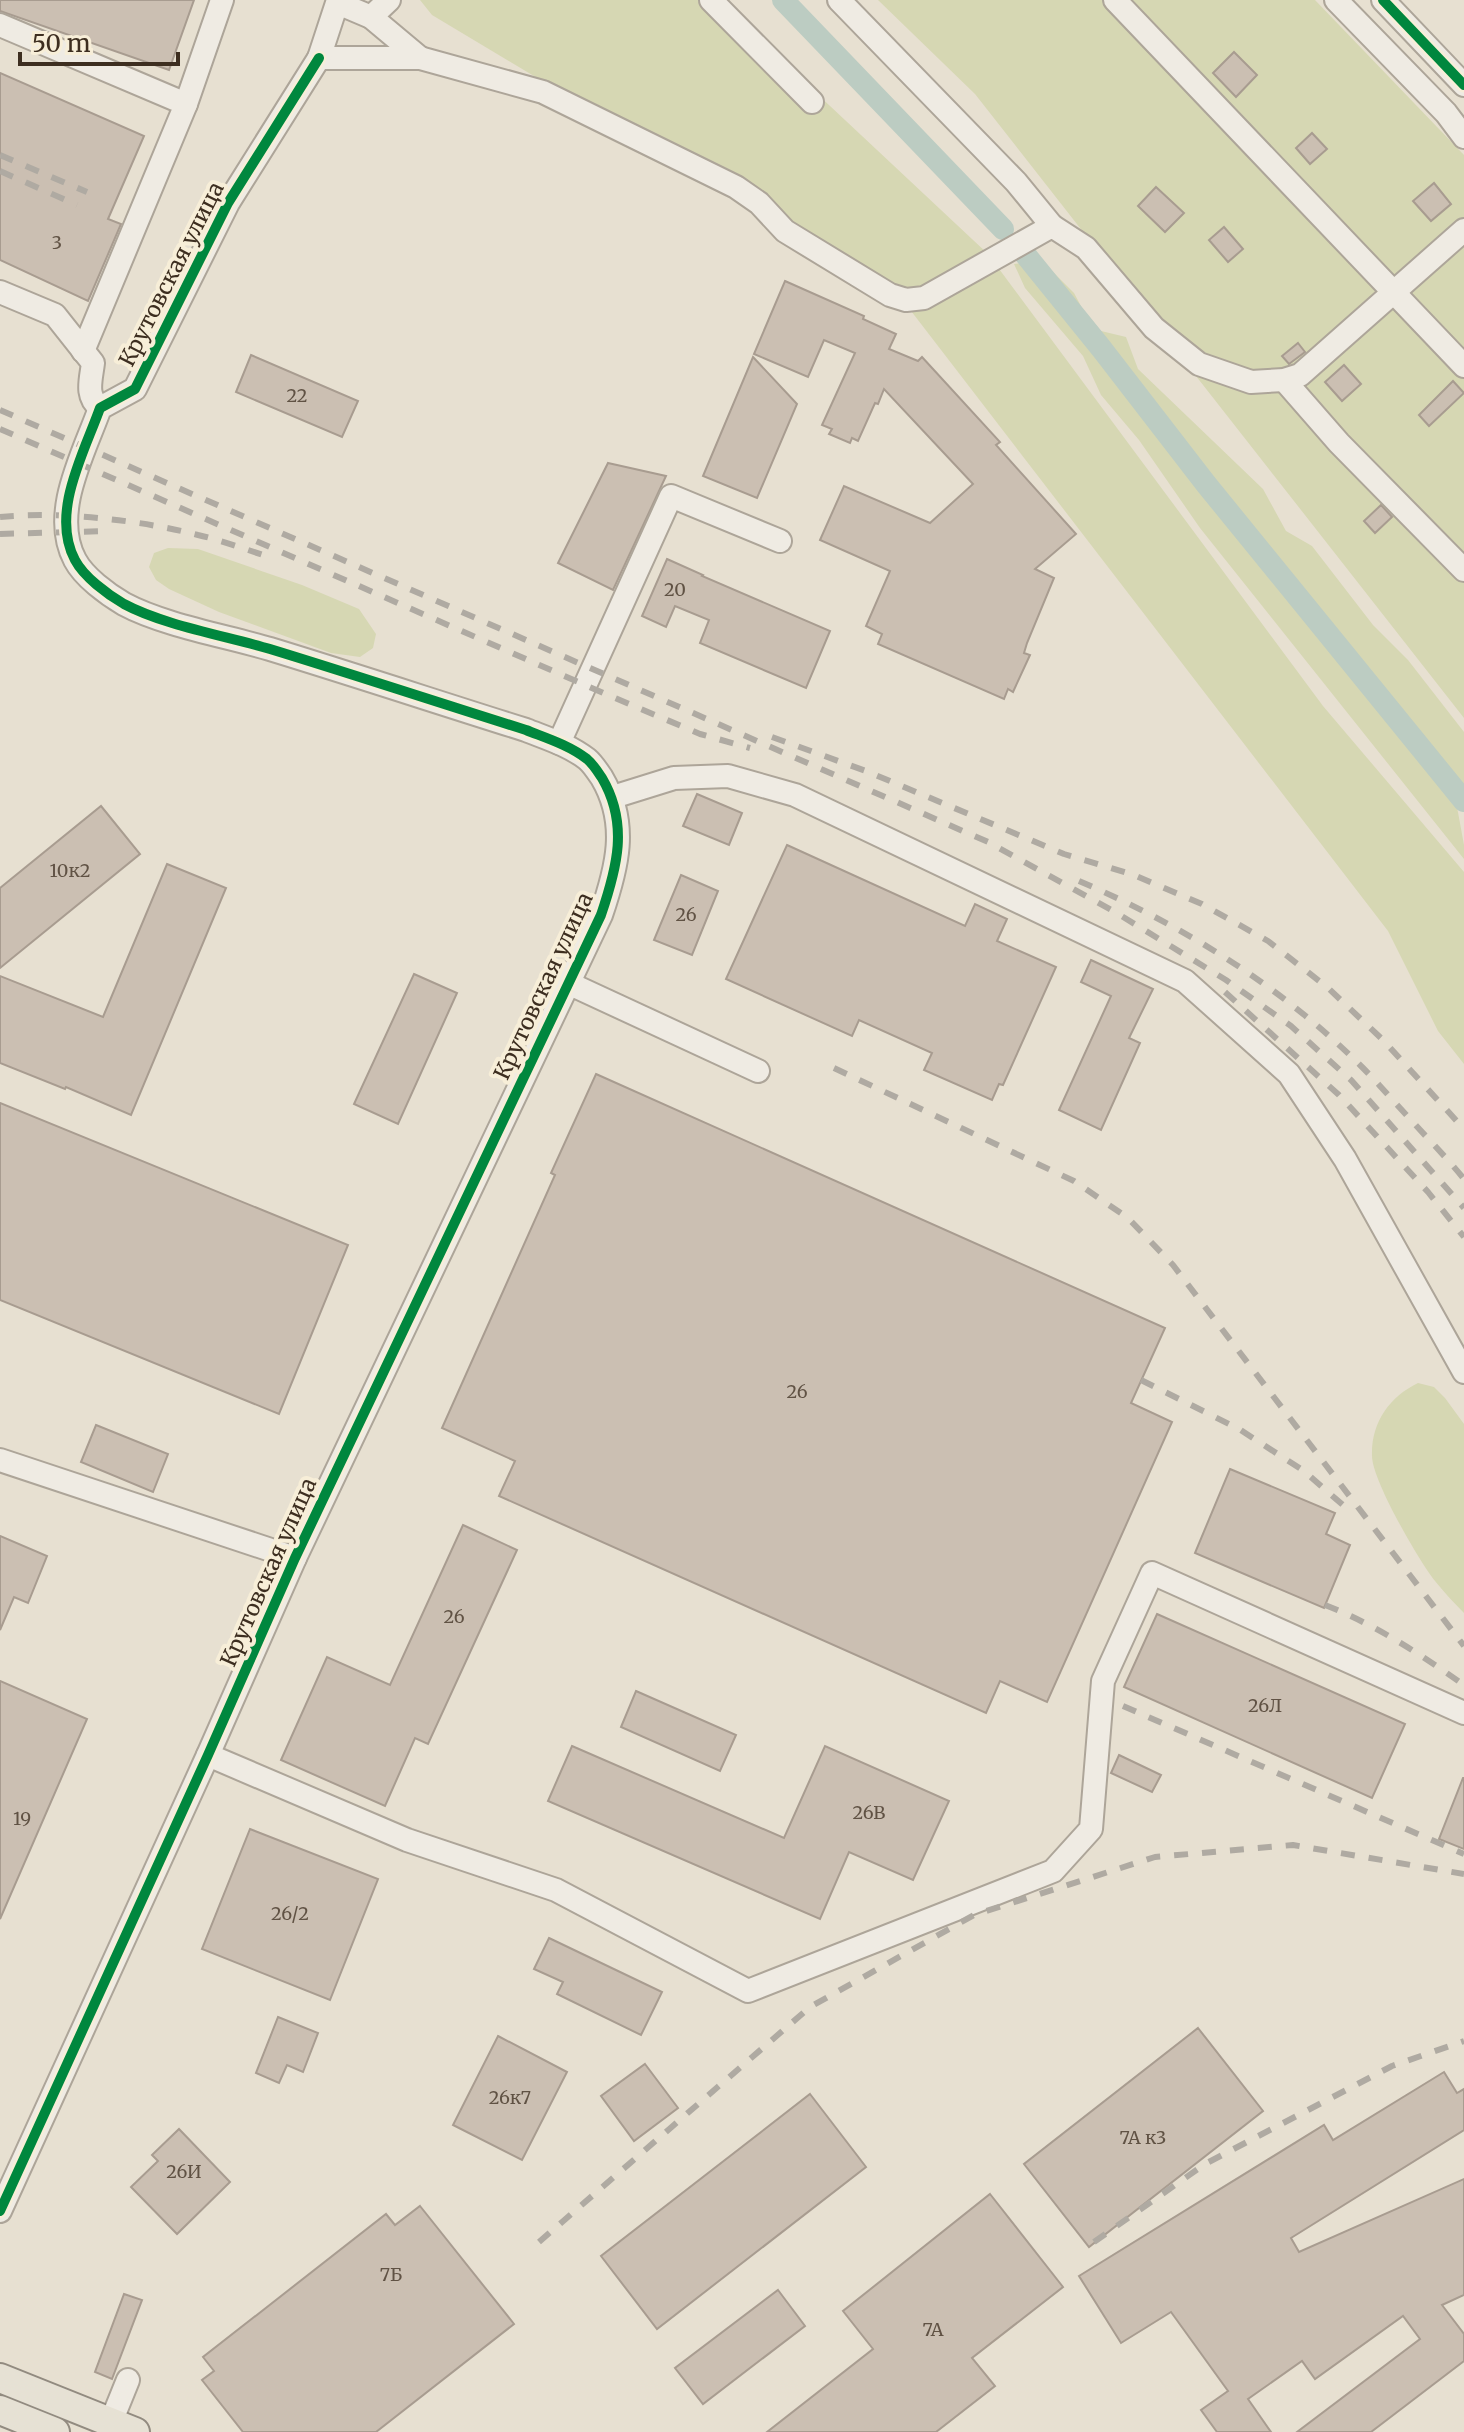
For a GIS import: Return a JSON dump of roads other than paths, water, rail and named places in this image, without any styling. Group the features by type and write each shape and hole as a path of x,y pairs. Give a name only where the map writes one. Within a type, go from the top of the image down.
{"main road":[{"path":"0,2378 123,2427"},
{"path":"0,2410 55,2432"}],"street":[{"path":"83,351 186,104 222,0"},
{"path":"371,17 389,0"},
{"path":"711,0 812,102"},
{"path":"839,0 1016,182 1052,226 1086,248 1154,328 1199,364 1222,374 1251,382 1284,380 1300,375 1464,230"},
{"path":"1115,0 1464,366"},
{"path":"1336,0 1446,113 1464,137"},
{"path":"1383,0 1464,85"},
{"path":"338,2 371,17 420,58"},
{"name":"Крутовская улица","path":"0,2211 295,1558 601,915 614,876 619,841 613,797 587,759 559,743 526,730 154,616 124,604 94,582 75,560 66,531 69,496 100,408 135,389 228,203 319,58 338,2"},
{"path":"0,25 186,104"},
{"path":"319,58 420,58 543,92 736,187 759,203 785,231 890,295 906,300 924,298 1052,226"},
{"path":"0,292 55,315 93,363 89,392 100,408"},
{"path":"1284,380 1339,443 1464,570"},
{"path":"559,743 671,496 780,541"},
{"path":"613,797 674,778 728,776 795,795 1185,981 1289,1074 1345,1159 1464,1372"},
{"path":"568,983 758,1071"},
{"path":"0,1460 295,1558"},
{"path":"208,1755 407,1840 556,1890 748,1991 1053,1871 1091,1829 1103,1681 1152,1573 1464,1713"},
{"path":"123,2427 128,2380"}],"waterway":[{"path":"783,0 1003,229"},
{"path":"1024,253 1206,484 1464,801"}],"railway":[{"path":"0,155 87,192"},
{"path":"0,171 77,205"},
{"path":"0,410 988,842 1115,912 1226,980 1291,1026 1351,1080 1464,1208"},
{"path":"0,429 608,695 700,734 750,748"},
{"path":"0,517 48,515 126,521 206,537 263,555"},
{"path":"0,534 111,531"},
{"path":"772,737 866,771 1064,854 1134,875 1202,904 1268,941 1327,987 1383,1040 1464,1129"},
{"path":"1079,881 1193,938 1265,984 1362,1067 1464,1179"},
{"path":"1225,992 1339,1095 1428,1192 1464,1237"},
{"path":"834,1068 1074,1181 1128,1218 1173,1265 1464,1646"},
{"path":"1141,1380 1239,1429 1304,1471 1352,1513"},
{"path":"1325,1605 1397,1641 1464,1685"},
{"path":"1123,1706 1464,1854"},
{"path":"539,2242 810,2007 974,1915 1155,1857 1293,1845 1464,1874"},
{"path":"1094,2242 1205,2164 1392,2066 1464,2041"}]}
